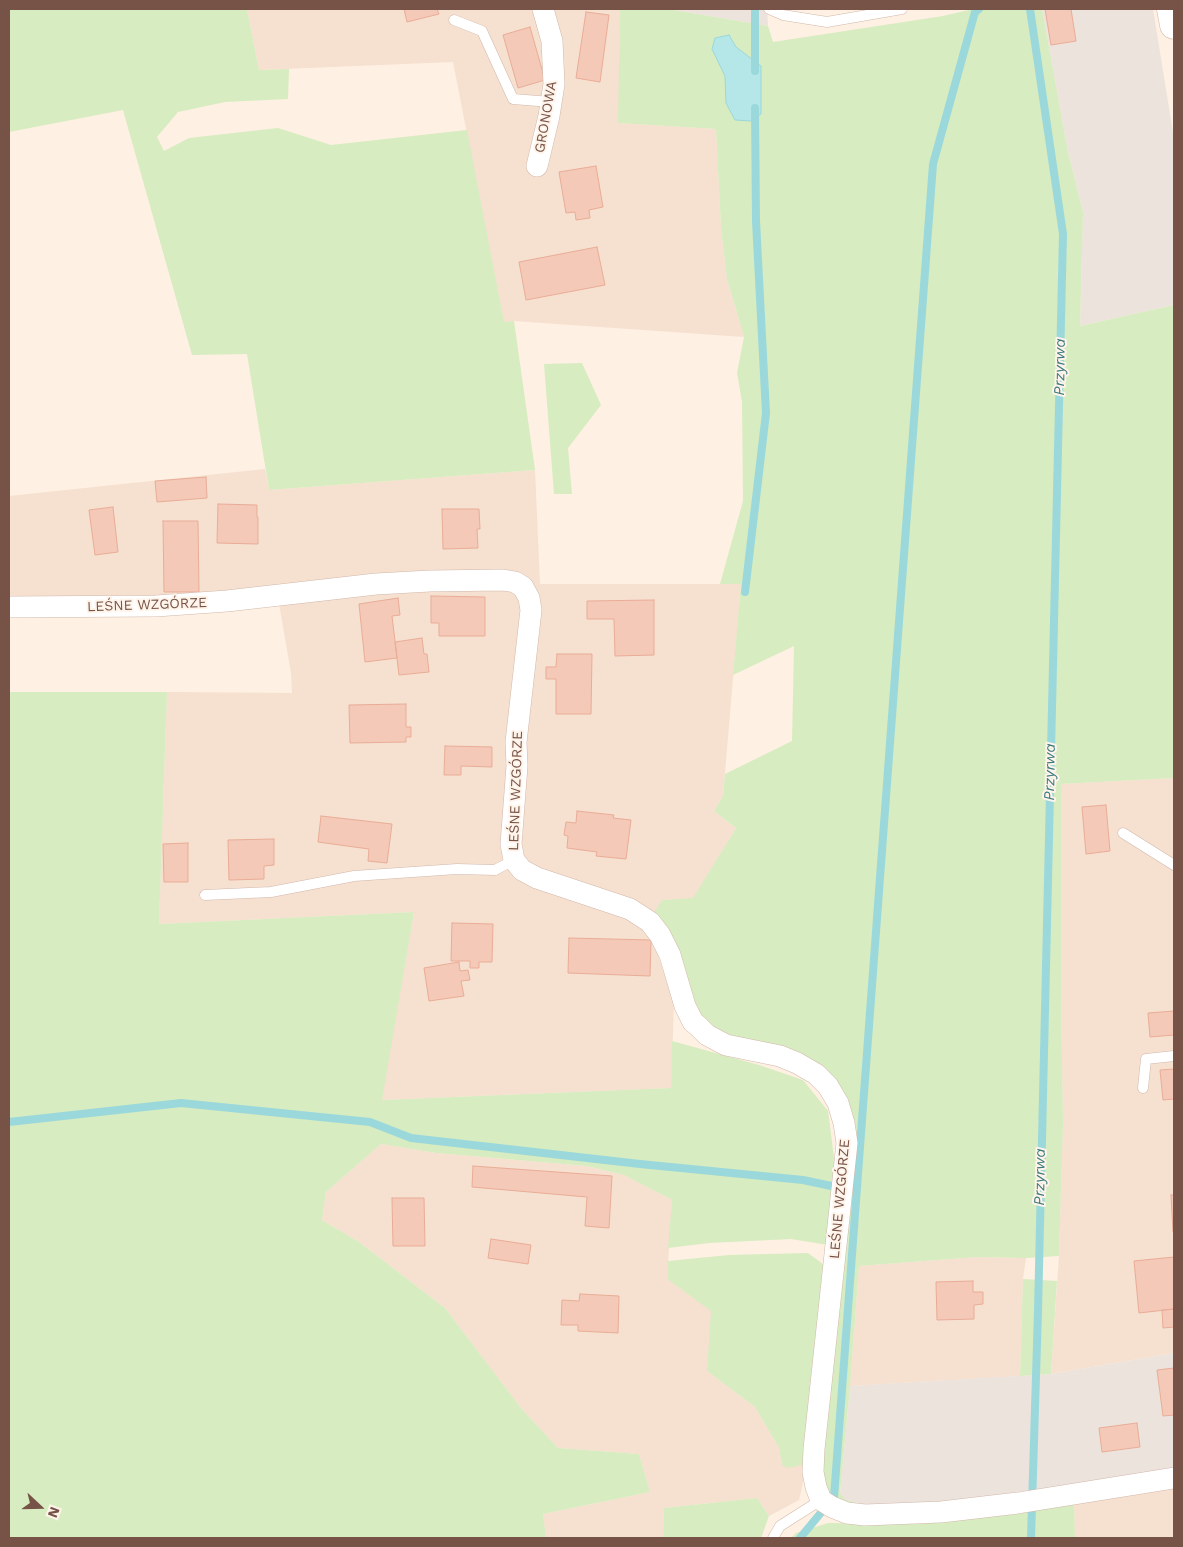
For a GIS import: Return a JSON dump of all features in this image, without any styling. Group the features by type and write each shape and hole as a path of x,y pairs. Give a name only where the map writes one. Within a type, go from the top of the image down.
{"street":[{"name":"GRONOWA","path":"537,166 554,84 552,41 543,9"},
{"path":"1171,9 1174,25"},
{"name":"LEŚNE WZGÓRZE","path":"9,607 156,606 227,601 376,584 430,581 503,580 515,582 523,588 529,598 530,610 516,742 517,766 511,844 514,860 522,870 537,878 630,909 650,922 660,935 670,955 685,1006 693,1022 707,1035 726,1045 780,1056 797,1063 816,1074 828,1086 838,1103 847,1143 814,1449 813,1472 821,1500"},
{"path":"821,1500 847,1513 866,1515 941,1512 1018,1503 1174,1478"}],"lane":[{"path":"769,9 783,15 827,22 902,9"},
{"path":"454,20 482,31 513,99 551,102"},
{"path":"1123,833 1174,865"},
{"path":"205,895 271,892 354,876 457,869 495,870 514,860"},
{"path":"1143,1088 1146,1059 1174,1056"},
{"path":"773,1538 780,1526 821,1500"}],"shaded area":[{"path":"247,9 620,9 619,123 716,129 721,228 727,279 744,337 514,321 504,323 453,62 259,70"},
{"path":"668,9 767,9 768,26"},
{"path":"1042,9 1153,9 1174,139 1174,305 1080,326 1083,212 1068,152"},
{"path":"265,469 269,490 535,470 540,584 741,584 723,796 714,811 736,828 693,899 662,900 649,929 674,1003 671,1088 381,1100 414,912 159,924 167,692 292,693 291,673 276,586 147,599 9,599 9,496"},
{"path":"1174,778 1174,1353 1051,1374 1059,1256 1063,1124 1061,784"},
{"path":"381,1144 436,1153 587,1166 624,1175 672,1200 667,1279 712,1311 707,1371 755,1407 779,1448 782,1465 807,1464 799,1500 769,1516 757,1498 664,1508 663,1538 546,1538 543,1514 650,1492 639,1454 558,1448 521,1408 445,1308 359,1242 322,1220 326,1192"},
{"path":"977,1257 1026,1258 1023,1279 1020,1376 850,1386 859,1266"},
{"path":"1174,1353 1174,1473 1016,1492 941,1504 880,1509 846,1500 840,1493 850,1386 1051,1374"},
{"path":"1174,1487 1174,1538 1075,1538 1074,1503"}],"green space":[{"path":"9,9 247,9 259,70 289,69 288,99 225,102 178,112 157,137 164,151 189,138 278,128 331,145 467,130 504,322 514,321 535,470 269,490 247,354 192,355 123,110 9,132"},
{"path":"620,9 668,9 768,26 773,42 943,16 973,9 1042,9 1068,152 1083,212 1080,326 1174,305 1174,778 1061,784 1063,1124 1059,1256 1026,1258 977,1257 859,1266 840,1493 846,1500 880,1509 840,1504 822,1483 822,1456 851,1131 849,1103 822,1068 716,1033 695,1012 654,913 662,900 693,898 736,828 714,811 723,796 725,774 792,741 794,646 733,675 741,584 720,584 743,501 742,402 737,373 744,337 727,279 721,228 716,129 618,123"},
{"path":"582,363 601,405 568,448 572,494 554,494 544,364"},
{"path":"9,692 167,692 159,924 414,912 382,1100 671,1088 672,1041 759,1065 803,1080 828,1111 837,1181 828,1245 791,1239 709,1243 668,1248 672,1200 624,1175 587,1166 436,1153 381,1144 326,1192 322,1220 359,1242 445,1308 521,1408 558,1448 639,1454 650,1492 543,1514 546,1538 9,1538"},
{"path":"808,1253 827,1267 807,1464 788,1468 782,1465 779,1448 755,1407 707,1371 711,1311 667,1279 668,1261 729,1255"},
{"path":"1023,1279 1057,1281 1051,1374 1020,1376"},
{"path":"757,1498 769,1516 761,1538 663,1538 664,1508"},
{"path":"1074,1503 1075,1538 791,1538 796,1533 828,1523 918,1524 1018,1514"}],"water":[{"path":"729,35 736,47 761,66 761,114 751,121 735,120 726,103 725,76 712,49 715,38"}],"building":[{"path":"404,9 437,9 439,14 407,22"},
{"path":"1045,9 1071,9 1076,41 1051,45"},
{"path":"586,12 609,15 600,82 576,78"},
{"path":"530,27 545,80 518,88 503,35"},
{"path":"596,166 603,207 589,210 590,218 576,220 575,212 566,213 559,172"},
{"path":"597,247 605,285 526,300 519,262"},
{"path":"206,477 207,498 157,502 155,481"},
{"path":"218,504 257,505 258,544 217,543"},
{"path":"113,507 118,552 95,555 89,510"},
{"path":"442,509 479,509 480,529 477,529 478,548 443,549"},
{"path":"163,521 198,521 199,592 164,592"},
{"path":"431,596 485,597 485,636 439,636 439,623 431,623"},
{"path":"398,598 400,615 392,616 397,658 365,662 359,604"},
{"path":"654,600 654,655 615,656 614,619 587,619 587,601"},
{"path":"422,638 424,654 427,654 429,672 399,675 395,642"},
{"path":"557,654 592,654 591,714 556,714 556,679 546,679 546,667 556,667"},
{"path":"406,704 406,727 411,727 411,737 406,737 406,742 350,743 349,705"},
{"path":"445,746 492,747 492,767 461,766 461,775 444,775"},
{"path":"1106,805 1110,851 1086,854 1082,807"},
{"path":"577,811 614,815 613,818 631,820 626,859 596,856 597,852 567,848 568,836 564,835 566,822 576,823"},
{"path":"321,816 392,824 387,863 368,861 369,849 318,842"},
{"path":"274,839 274,865 264,866 264,879 229,880 228,840"},
{"path":"188,843 188,882 164,882 163,844"},
{"path":"452,923 493,924 492,962 479,962 479,968 470,968 470,961 451,961"},
{"path":"569,938 651,940 650,976 568,973"},
{"path":"459,962 460,971 468,970 470,980 461,981 464,996 429,1001 424,968"},
{"path":"1174,1011 1174,1035 1150,1037 1148,1013"},
{"path":"1174,1069 1174,1099 1163,1100 1160,1070"},
{"path":"473,1166 612,1176 609,1228 585,1226 587,1197 472,1187"},
{"path":"1171,1195 1174,1195 1174,1232 1173,1232"},
{"path":"392,1198 424,1198 425,1246 393,1246"},
{"path":"491,1239 531,1245 528,1264 488,1258"},
{"path":"1174,1257 1174,1309 1139,1313 1134,1261"},
{"path":"973,1281 973,1292 983,1292 983,1304 974,1305 974,1319 937,1320 936,1282"},
{"path":"580,1294 619,1296 618,1333 578,1331 578,1325 561,1325 562,1300 579,1301"},
{"path":"1174,1309 1174,1327 1163,1328 1162,1310"},
{"path":"1174,1368 1174,1415 1163,1416 1157,1370"},
{"path":"1137,1423 1140,1447 1102,1452 1099,1428"}],"waterway":[{"path":"755,9 755,71"},
{"path":"800,1538 834,1497 933,164 975,12 979,9"},
{"name":"Przyrwa","path":"1030,9 1063,234 1031,1538"},
{"path":"745,592 766,413 756,221 755,108"},
{"path":"9,1122 181,1103 370,1122 411,1138 803,1180 841,1188"}]}
